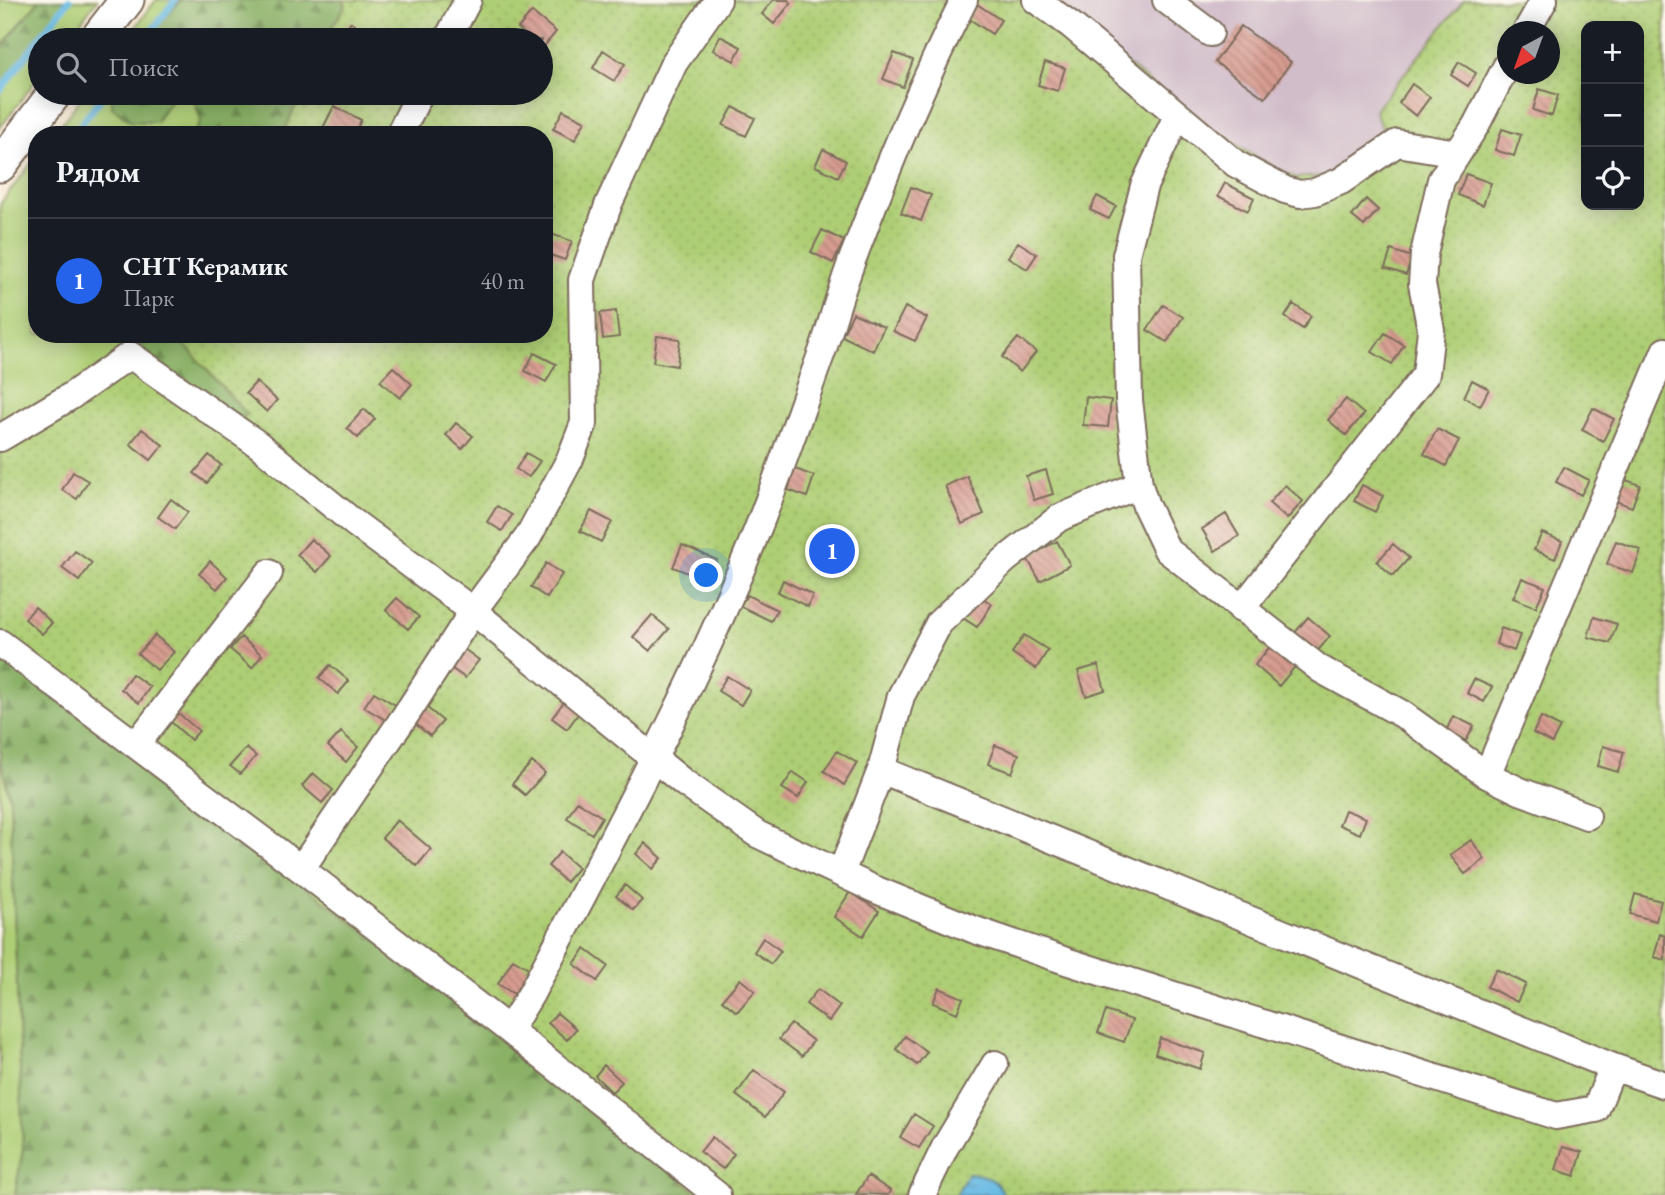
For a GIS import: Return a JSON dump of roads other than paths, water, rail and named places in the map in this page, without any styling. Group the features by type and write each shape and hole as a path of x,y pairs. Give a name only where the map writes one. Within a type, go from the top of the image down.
{"main road":[{"path":"105,28 127,0"},
{"path":"29,126 46,105"},
{"path":"0,164 28,128"}],"street":[{"path":"453,28 468,0"},
{"path":"301,869 473,611 528,537 570,459 584,423 582,280 609,203 674,63 718,0"},
{"path":"509,1030 531,994 654,758 717,625 760,523 855,252 898,144 964,0"},
{"path":"1036,0 1071,25 1236,164 1285,190 1300,194 1315,192 1341,181 1397,143 1457,153"},
{"path":"1166,0 1210,33"},
{"path":"1532,21 1544,0"},
{"path":"1241,608 1426,374 1431,330 1422,284 1424,254 1441,180 1476,125 1497,83"},
{"path":"404,126 414,105"},
{"path":"1177,116 1144,186 1126,255 1129,401 1139,485 1167,550 1320,669 1402,715 1487,775 1520,791 1587,816"},
{"path":"1487,775 1665,351"},
{"path":"0,438 71,396 130,355 259,445 353,523 473,611 683,782 757,834 899,899 975,930 1556,1116 1596,1109 1613,1067"},
{"path":"841,873 881,770 901,696 939,624 1005,561 1059,518 1139,485"},
{"path":"136,746 269,573"},
{"path":"0,643 301,869 717,1195"},
{"path":"881,770 1665,1086"},
{"path":"922,1195 945,1147 995,1064"}],"water":[{"path":"968,1173 989,1179 998,1185 1004,1195 956,1195"}],"waterway":[{"path":"48,28 69,0"},
{"path":"154,28 175,0"},
{"path":"0,90 28,53"},
{"path":"80,126 96,105"}],"place":[{"name":"СНТ Керамик","path":"832,551"}]}
